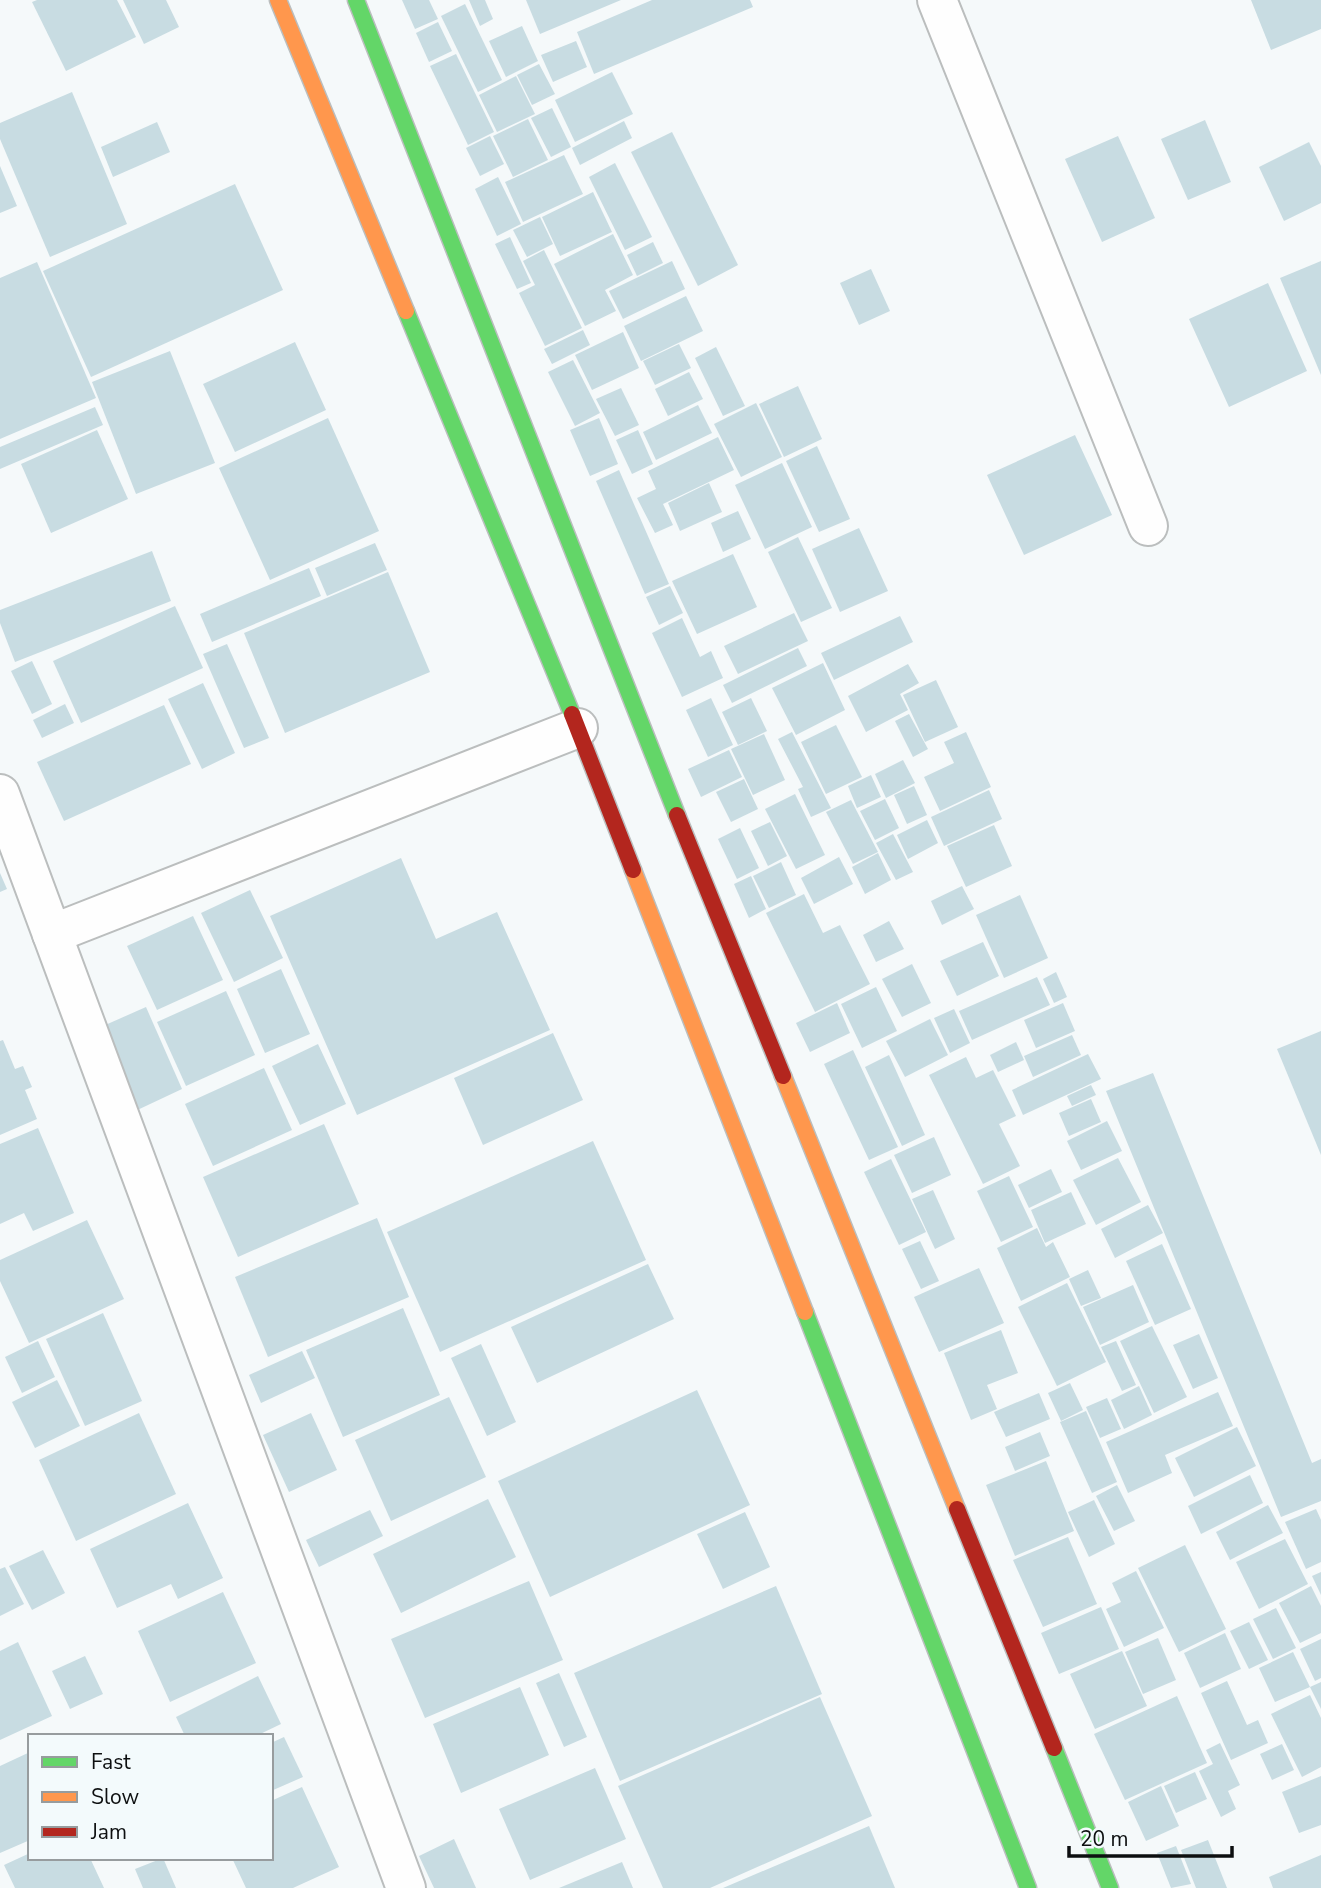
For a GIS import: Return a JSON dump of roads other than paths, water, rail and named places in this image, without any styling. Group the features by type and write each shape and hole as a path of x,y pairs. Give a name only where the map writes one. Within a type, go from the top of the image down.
{"main road":[{"path":"278,0 578,728 1028,1888"},
{"path":"356,0 634,707 1110,1888"}],"street":[{"path":"937,0 1148,526"},
{"path":"52,934 578,728"},
{"path":"0,794 406,1888"}]}
